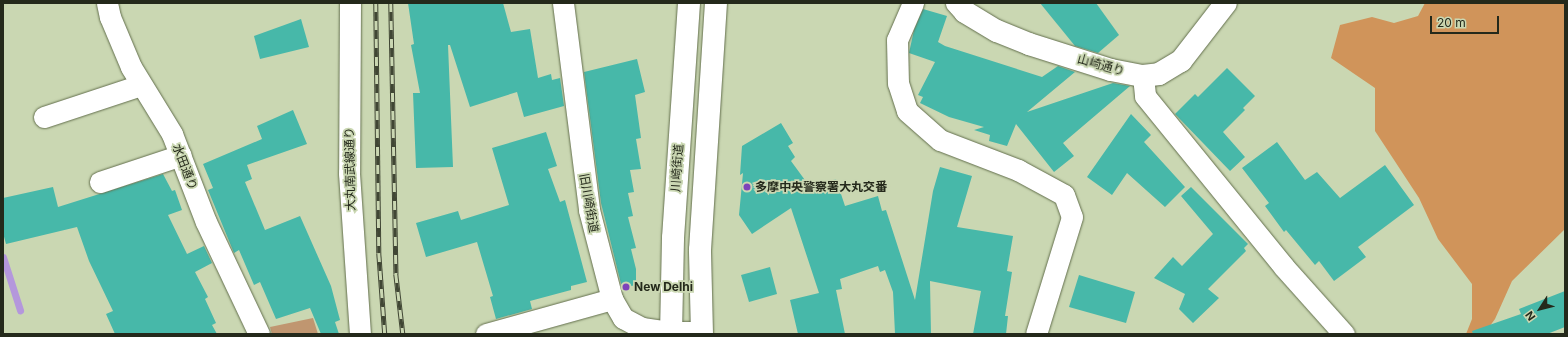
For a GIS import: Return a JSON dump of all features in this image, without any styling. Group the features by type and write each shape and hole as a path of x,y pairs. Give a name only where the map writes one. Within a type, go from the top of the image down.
{"main road":[{"name":"川崎街道","path":"671,333 672,238 689,3"},
{"path":"702,333 700,250 716,3"},
{"name":"山崎通り","path":"957,3 966,12 998,31 1029,44 1111,70 1143,76 1159,74 1181,61 1226,3"}],"street":[{"name":"水田通り","path":"107,3 128,60 141,85 169,129 182,155 206,222 259,334"},
{"name":"大丸南武線通り","path":"350,3 349,173 360,334"},
{"name":"旧川崎街道","path":"563,3 588,203 595,241 612,299 623,318 642,328 671,333 702,333"},
{"path":"913,3 897,40 898,83 907,111 940,140 1018,170 1064,195 1072,217 1036,334"},
{"path":"1143,76 1145,96 1284,267 1344,334"},
{"path":"44,117 141,85"},
{"path":"100,182 182,155"},
{"path":"486,334 612,299"}],"shaded area":[{"path":"1425,3 1565,3 1565,229 1512,281 1495,319 1484,334 1466,334 1472,319 1472,284 1438,239 1419,198 1375,131 1375,88 1331,58 1340,25 1372,17 1394,23 1418,16"},
{"path":"313,318 318,334 272,334 270,327"}],"building":[{"path":"408,3 503,3 511,32 530,29 538,78 551,74 552,80 560,78 564,106 524,117 517,92 470,107 450,45 448,45 453,167 416,168 413,93 420,93 411,45 414,44"},
{"path":"1040,3 1096,3 1119,35 1098,53 1075,46"},
{"path":"923,9 947,16 938,42 945,46 1042,77 1058,66 1075,72 1027,112 1113,83 1130,86 1063,143 1074,156 1054,172 1016,124 1007,146 989,141 990,135 974,130 984,127 949,117 920,103 923,97 918,95 935,62 909,53 914,30"},
{"path":"301,19 309,47 260,59 254,36"},
{"path":"637,59 645,92 635,95 641,138 636,139 641,169 630,170 634,192 628,193 633,216 628,217 636,248 631,249 636,269 636,285 622,288 601,203 584,72"},
{"path":"1227,68 1255,96 1243,108 1245,110 1223,132 1245,157 1230,171 1175,114 1195,94 1198,97"},
{"path":"293,110 307,144 247,165 252,179 245,182 265,230 300,216 331,286 340,320 335,322 339,334 321,334 310,308 276,319 260,282 254,285 239,250 234,253 208,190 213,188 203,164 262,139 257,126"},
{"path":"1131,114 1151,135 1144,142 1185,187 1165,207 1127,173 1112,195 1087,177"},
{"path":"781,123 793,143 788,146 795,157 791,161 810,187 836,179 845,206 878,196 882,211 886,210 915,300 933,191 940,167 972,176 957,227 1013,236 1007,271 1012,272 1005,316 1008,316 1006,334 973,334 981,291 930,281 931,334 895,334 893,292 885,270 880,272 878,266 840,279 842,289 836,290 845,334 798,334 790,300 819,293 791,208 752,234 739,215 743,173 740,175 742,146"},
{"path":"546,132 557,166 548,169 560,202 565,200 587,282 571,286 571,290 530,301 532,309 496,319 490,297 493,296 477,242 426,257 416,223 458,211 461,220 509,205 492,148"},
{"path":"1277,142 1305,180 1317,172 1340,198 1385,165 1414,205 1358,247 1366,257 1334,281 1319,261 1315,265 1286,230 1284,232 1265,206 1269,203 1242,168"},
{"path":"163,174 172,191 175,190 182,210 168,215 187,254 204,246 212,263 195,272 208,297 205,299 216,323 212,325 217,334 115,334 106,314 113,311 89,261 77,227 6,244 3,233 3,198 53,187 58,207"},
{"path":"1191,187 1248,244 1244,248 1246,251 1208,289 1219,298 1193,323 1179,309 1185,294 1154,278 1173,257 1182,266 1213,234 1181,196"},
{"path":"770,267 777,294 749,302 741,275"},
{"path":"1079,275 1135,292 1126,323 1069,307"},
{"path":"1565,291 1565,327 1547,334 1473,334 1472,331 1521,314 1519,309"}],"waterway":[{"path":"3,257 20,310"}],"railway":[{"path":"376,3 379,253 385,334"},
{"path":"391,3 396,274 403,334"}],"place":[{"name":"多摩中央警察署大丸交番","path":"747,187"},
{"name":"New Delhi","path":"626,287"}]}
